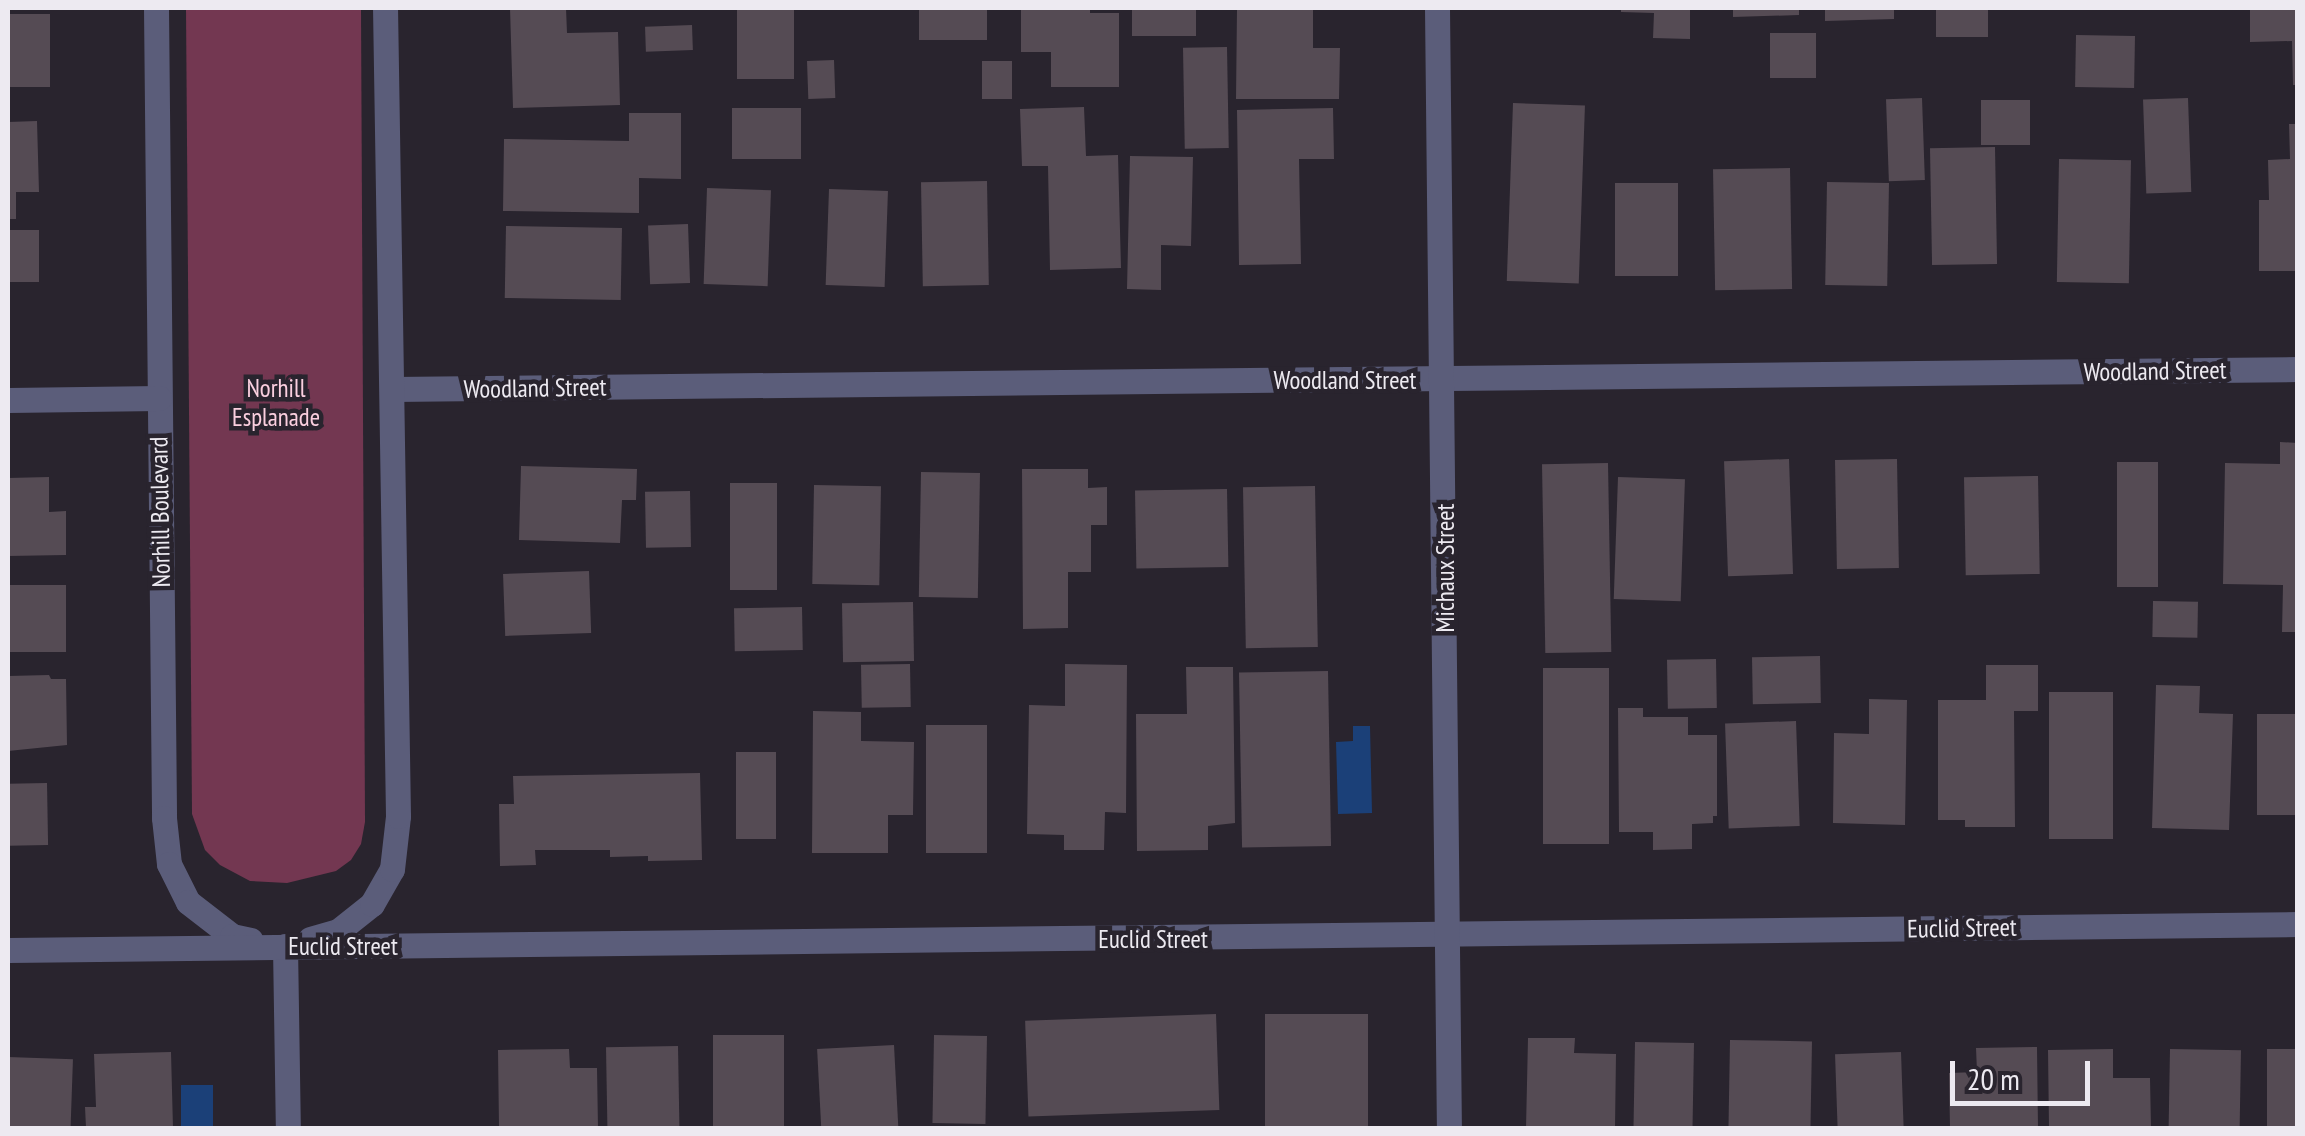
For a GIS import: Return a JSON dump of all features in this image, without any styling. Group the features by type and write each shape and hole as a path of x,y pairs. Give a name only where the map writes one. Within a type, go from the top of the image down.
{"street":[{"name":"Norhill Boulevard","path":"156,8 164,818 169,864 188,902 232,936 286,946 338,931 372,904 392,869 398,816 385,8"},
{"name":"Michaux Street","path":"1437,8 1444,379 1449,1128"},
{"name":"Woodland Street","path":"393,390 2298,369"},
{"path":"8,400 158,398"},
{"name":"Euclid Street","path":"8,950 2298,924"},
{"path":"286,946 288,1128"}],"green space":[{"name":"Norhill Esplanade","path":"186,8 361,8 365,822 361,844 351,860 336,871 287,883 250,881 220,865 205,850 192,814"}],"water":[{"path":"1353,726 1370,726 1372,813 1338,814 1336,742 1353,741"},
{"path":"181,1085 213,1085 213,1128 181,1128"}],"building":[{"path":"510,8 566,8 567,33 618,32 620,105 513,108"},
{"path":"737,8 794,8 794,79 737,79"},
{"path":"919,8 987,8 987,40 919,40"},
{"path":"1021,8 1090,8 1090,13 1119,13 1119,87 1051,87 1051,52 1021,52"},
{"path":"1132,8 1196,8 1196,36 1132,36"},
{"path":"1237,8 1313,8 1313,48 1340,48 1339,99 1236,99"},
{"path":"1621,8 1690,8 1690,39 1653,38 1654,13 1621,12"},
{"path":"1733,8 1799,8 1799,15 1733,17"},
{"path":"1825,8 1894,8 1894,19 1825,21"},
{"path":"1936,8 1988,8 1988,37 1936,37"},
{"path":"2250,8 2298,8 2298,85 2293,85 2292,41 2250,42"},
{"path":"8,14 50,14 50,87 8,87"},
{"path":"692,25 693,50 646,52 645,27"},
{"path":"1770,33 1816,33 1816,78 1770,78"},
{"path":"2076,35 2135,36 2134,88 2075,87"},
{"path":"1227,47 1229,148 1185,149 1183,48"},
{"path":"834,60 835,98 808,99 807,61"},
{"path":"982,61 1012,61 1012,99 982,99"},
{"path":"1922,98 1925,180 1889,181 1886,99"},
{"path":"2188,98 2191,192 2146,194 2143,100"},
{"path":"1981,100 2030,100 2030,145 1981,145"},
{"path":"1513,103 1585,106 1579,283 1507,281"},
{"path":"1084,107 1086,156 1118,155 1121,268 1050,270 1048,166 1022,166 1020,109"},
{"path":"732,108 801,108 801,159 732,159"},
{"path":"1333,108 1334,159 1299,159 1301,264 1239,265 1237,110"},
{"path":"629,113 681,113 681,179 639,178 639,213 503,211 504,139 629,141"},
{"path":"37,121 39,192 16,192 16,219 8,219 8,122"},
{"path":"2289,124 2298,124 2298,271 2259,271 2259,200 2269,200 2268,160 2290,159"},
{"path":"1995,147 1997,264 1932,265 1930,148"},
{"path":"1130,156 1193,157 1191,246 1161,245 1161,290 1127,289"},
{"path":"2059,159 2131,160 2129,283 2057,282"},
{"path":"1790,168 1792,289 1715,290 1713,169"},
{"path":"987,181 989,285 923,286 921,182"},
{"path":"1827,182 1889,183 1887,286 1825,285"},
{"path":"1615,183 1678,183 1678,276 1615,276"},
{"path":"707,188 771,190 768,286 704,284"},
{"path":"829,189 888,191 885,287 826,285"},
{"path":"688,224 690,283 650,284 648,225"},
{"path":"506,226 622,228 621,300 505,298"},
{"path":"8,230 39,230 39,282 8,282"},
{"path":"2280,442 2298,443 2298,632 2282,632 2283,585 2223,584 2225,463 2280,464"},
{"path":"1789,459 1793,574 1728,576 1724,461"},
{"path":"1897,459 1899,568 1837,569 1835,460"},
{"path":"2117,462 2158,462 2158,587 2117,587"},
{"path":"1608,463 1611,652 1545,653 1542,464"},
{"path":"521,466 637,469 636,500 622,500 620,543 519,540"},
{"path":"1022,469 1088,469 1088,488 1107,487 1107,525 1091,525 1091,572 1068,572 1068,628 1023,629"},
{"path":"921,472 980,473 978,598 919,597"},
{"path":"2038,476 2040,574 1966,575 1964,477"},
{"path":"49,477 49,512 66,511 66,555 8,556 8,478"},
{"path":"1618,477 1685,479 1681,601 1614,599"},
{"path":"730,483 777,483 777,590 730,590"},
{"path":"814,485 881,486 879,585 812,584"},
{"path":"1315,486 1318,647 1246,648 1243,487"},
{"path":"1227,489 1228,567 1136,569 1135,491"},
{"path":"690,491 691,547 646,548 645,492"},
{"path":"589,571 591,633 505,636 503,574"},
{"path":"8,585 66,585 66,652 8,652"},
{"path":"2153,601 2198,602 2197,638 2152,637"},
{"path":"913,602 914,661 843,662 842,603"},
{"path":"802,607 803,650 735,651 734,608"},
{"path":"1820,656 1821,703 1753,704 1752,657"},
{"path":"1716,659 1717,708 1668,709 1667,660"},
{"path":"910,664 911,707 862,708 861,665"},
{"path":"1065,664 1127,665 1126,813 1105,812 1104,850 1064,850 1064,835 1027,834 1029,705 1065,706"},
{"path":"1986,665 2038,665 2038,711 2014,711 2015,827 1965,827 1965,820 1938,820 1938,700 1986,700"},
{"path":"1186,667 1233,667 1235,823 1208,826 1208,850 1137,851 1136,714 1187,714"},
{"path":"1543,668 1609,668 1609,844 1543,844"},
{"path":"1328,671 1331,846 1242,848 1239,673"},
{"path":"49,675 51,679 66,679 67,745 8,751 8,676"},
{"path":"2156,685 2200,686 2199,713 2233,714 2229,830 2152,828"},
{"path":"2049,692 2113,692 2113,839 2049,839"},
{"path":"1869,699 1907,700 1905,825 1833,823 1834,733 1869,734"},
{"path":"1618,708 1643,708 1643,717 1688,717 1688,735 1717,735 1717,816 1713,816 1713,823 1692,824 1692,849 1653,850 1653,832 1619,832"},
{"path":"813,711 861,712 861,741 914,742 913,815 888,815 888,853 812,853"},
{"path":"2257,714 2298,714 2298,815 2257,815"},
{"path":"1796,721 1800,826 1729,828 1725,723"},
{"path":"926,725 987,725 987,853 926,853"},
{"path":"736,752 776,752 776,839 736,839"},
{"path":"700,773 702,860 610,857 610,850 535,850 536,865 500,866 499,804 514,804 513,776"},
{"path":"47,783 48,845 9,846 8,784"},
{"path":"1216,1014 1219,1110 1028,1117 1025,1021"},
{"path":"1265,1014 1368,1014 1368,1128 1265,1128"},
{"path":"713,1035 784,1035 784,1128 713,1128"},
{"path":"934,1035 987,1036 985,1124 932,1123"},
{"path":"1528,1038 1575,1038 1574,1053 1616,1054 1615,1128 1526,1128"},
{"path":"1730,1040 1812,1041 1810,1128 1728,1128"},
{"path":"1635,1042 1694,1043 1693,1128 1633,1128"},
{"path":"894,1045 898,1128 821,1128 817,1049"},
{"path":"678,1046 679,1128 607,1128 606,1047"},
{"path":"2037,1047 2038,1128 1950,1128 1949,1073 1977,1072 1976,1048"},
{"path":"569,1049 570,1068 597,1068 598,1128 499,1128 498,1050"},
{"path":"2113,1049 2113,1078 2150,1078 2151,1128 2049,1128 2048,1050"},
{"path":"2170,1049 2241,1050 2240,1128 2169,1128"},
{"path":"2267,1049 2298,1049 2298,1128 2267,1128"},
{"path":"171,1052 173,1128 86,1128 85,1107 96,1107 94,1054"},
{"path":"1901,1052 1904,1128 1838,1128 1835,1054"},
{"path":"8,1057 73,1059 71,1128 8,1128"}]}
